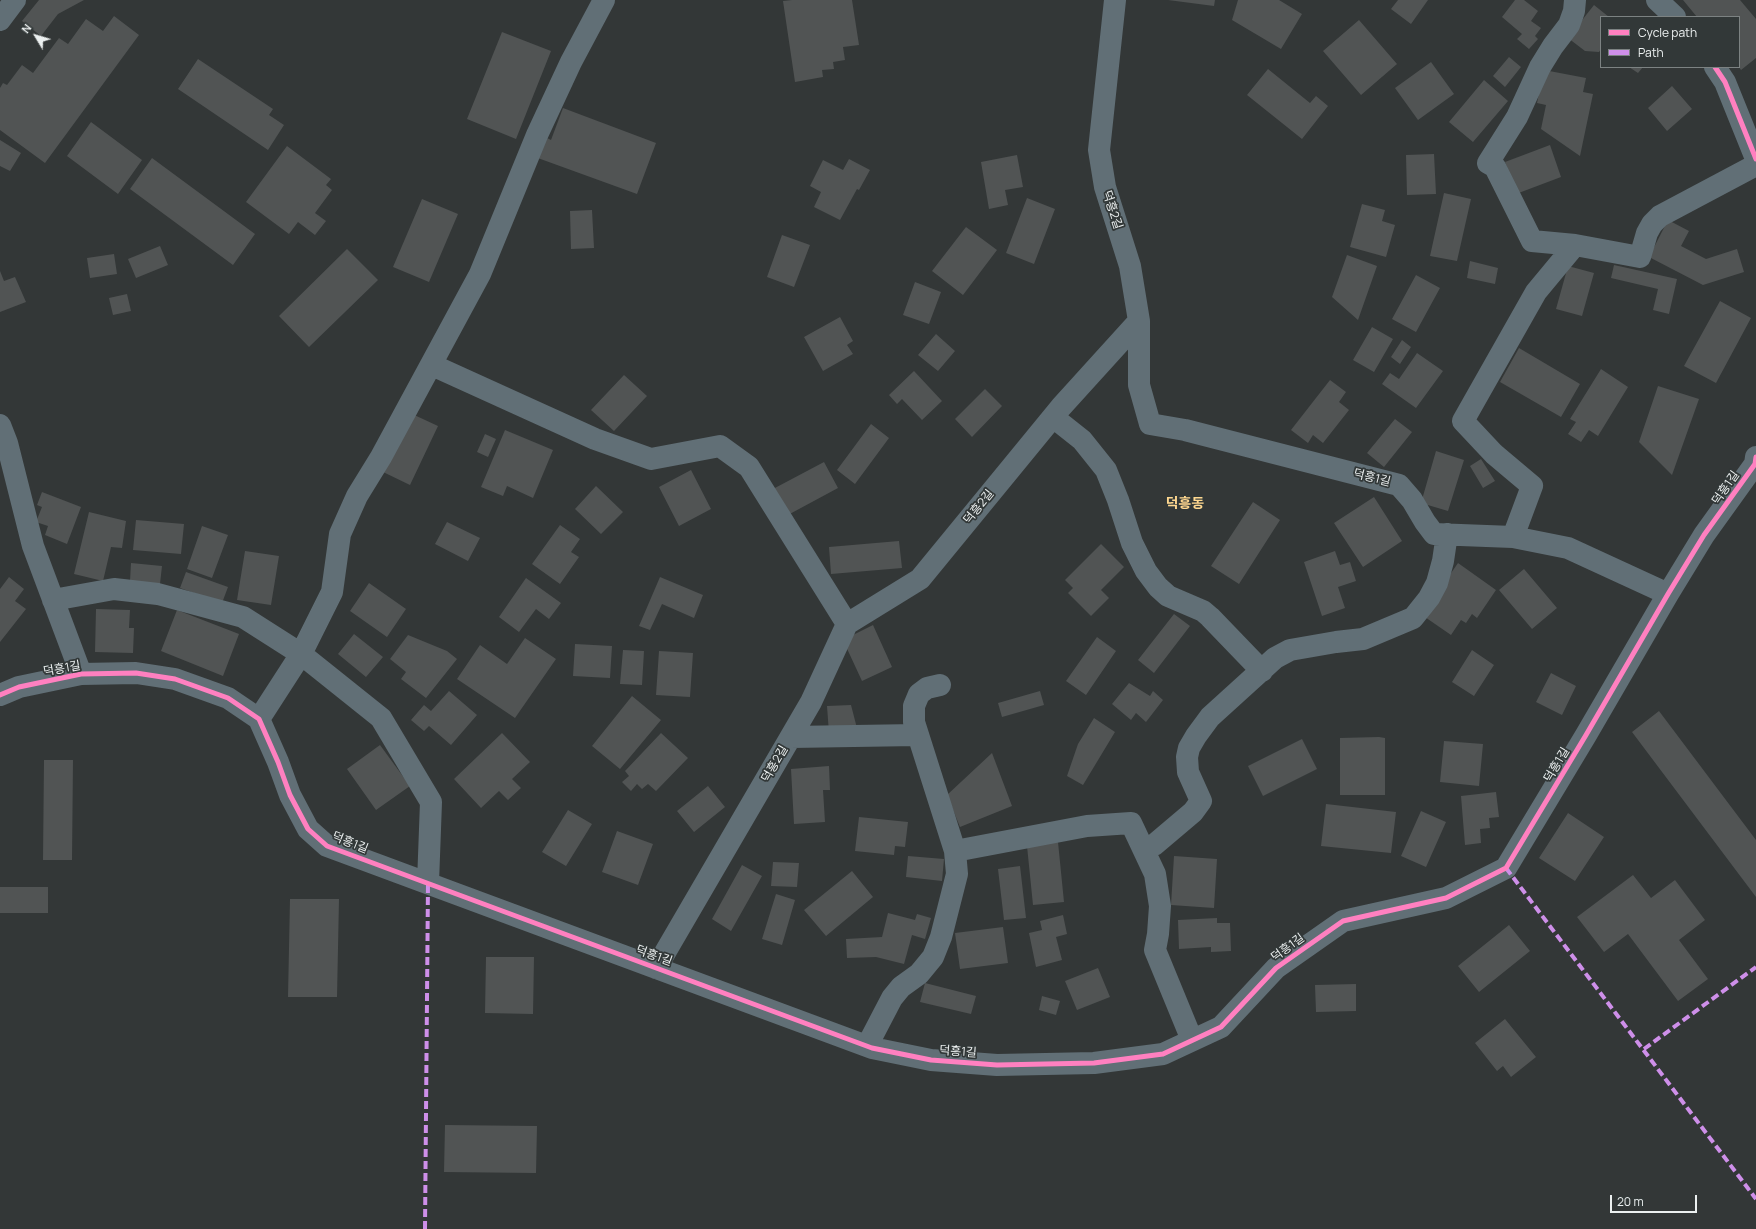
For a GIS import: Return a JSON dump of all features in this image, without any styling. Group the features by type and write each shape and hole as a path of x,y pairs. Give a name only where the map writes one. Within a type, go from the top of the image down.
{"street":[{"path":"0,20 15,0"},
{"path":"258,719 301,654 332,592 340,534 352,509 432,365 480,274 537,135 571,62 604,0"},
{"name":"덕흥2길","path":"656,968 811,702 847,624 920,579 1053,417 1139,321 1130,266 1105,187 1099,150 1115,0"},
{"path":"1574,0 1574,11 1569,25 1553,46 1540,67 1517,117 1488,163 1495,168 1532,241 1575,245 1640,257 1647,233 1652,224 1660,216 1756,165"},
{"path":"1657,0 1675,16"},
{"path":"1716,68 1725,82 1756,159"},
{"path":"1513,537 1532,486 1494,454 1463,422 1536,292 1575,245"},
{"name":"덕흥1길","path":"1139,321 1139,385 1150,424 1185,430 1399,485 1412,500 1434,534 1513,537 1568,548 1668,594"},
{"path":"432,365 595,439 651,459 720,446 750,468 847,624"},
{"path":"1053,417 1082,440 1106,470 1118,500 1132,543 1146,571 1158,587 1168,596 1203,611 1262,671"},
{"name":"덕흥1길","path":"2,438 33,546 81,674"},
{"name":"덕흥1길","path":"0,695 19,687 81,674 136,673 175,679 228,698 258,719 278,762 290,795 308,829 327,846 428,882 867,1046 931,1060 997,1065 1094,1064 1163,1054 1221,1027 1276,968 1343,921 1446,898 1506,868 1668,594 1704,535 1754,464 1756,457"},
{"path":"1144,850 1154,845 1193,812 1201,801 1188,772 1187,757 1189,748 1210,717 1275,658 1290,650 1363,639 1413,618 1429,598 1437,583 1443,561 1447,534"},
{"path":"53,600 114,589 158,594 243,617 301,654 381,718 430,802 428,882"},
{"path":"867,1046 892,998 901,987 919,974 933,957 941,937 957,874 956,851 914,722 914,706 919,694 927,688 940,685"},
{"path":"791,737 918,735"},
{"path":"956,851 1087,826 1131,823 1155,874 1160,906 1155,950 1192,1040"}],"building":[{"path":"39,0 84,0 58,14 41,36 22,21"},
{"path":"852,0 859,45 843,47 845,60 833,62 834,69 822,70 823,77 795,82 783,1"},
{"path":"1168,0 1215,0 1214,6"},
{"path":"1238,0 1279,0 1302,14 1281,49 1232,20"},
{"path":"1398,0 1428,0 1411,24 1391,9"},
{"path":"1515,0 1524,0 1538,11 1531,21 1541,28 1535,36 1538,39 1529,49 1517,39 1522,34 1502,17"},
{"path":"1683,0 1740,0 1756,19 1756,58 1741,70 1740,68 1740,16 1696,16"},
{"path":"1594,5 1608,16 1600,16 1599,52 1585,51 1568,38"},
{"path":"114,16 139,35 45,163 0,130 0,88 3,83 7,85 22,65 33,73 59,38 68,44 86,19 103,31"},
{"path":"1359,20 1397,64 1361,95 1323,51"},
{"path":"502,32 551,51 516,139 467,119"},
{"path":"1509,57 1521,67 1505,87 1493,76"},
{"path":"198,59 273,109 269,115 284,125 268,150 178,89"},
{"path":"1431,62 1454,94 1418,120 1395,88"},
{"path":"1630,68 1642,68 1638,73"},
{"path":"1268,69 1310,103 1316,96 1328,106 1302,139 1247,95"},
{"path":"1544,70 1586,78 1583,92 1593,94 1580,156 1541,129 1546,105 1537,103"},
{"path":"1484,80 1508,101 1473,142 1449,122"},
{"path":"1672,86 1692,109 1667,131 1648,108"},
{"path":"563,108 656,143 637,194 535,157 543,136 551,140"},
{"path":"91,122 142,160 118,194 67,156"},
{"path":"0,140 21,153 10,171 0,166"},
{"path":"1550,145 1561,177 1516,194 1505,162"},
{"path":"287,146 331,179 326,185 332,190 315,213 326,221 315,235 298,222 289,234 246,202"},
{"path":"1434,154 1436,194 1407,195 1406,155"},
{"path":"1017,155 1023,187 1005,190 1008,205 989,209 981,162"},
{"path":"152,158 255,234 233,265 130,189"},
{"path":"849,159 870,170 859,190 857,189 840,220 814,207 821,192 810,186 823,160 843,170"},
{"path":"1444,193 1471,199 1457,261 1430,256"},
{"path":"1027,198 1055,209 1034,264 1006,253"},
{"path":"422,199 458,214 429,282 393,267"},
{"path":"1362,204 1385,210 1382,221 1395,225 1386,257 1350,247"},
{"path":"592,210 594,248 571,249 570,211"},
{"path":"1668,220 1689,231 1681,246 1706,259 1737,249 1744,272 1703,285 1649,257"},
{"path":"966,227 997,250 963,295 932,271"},
{"path":"782,235 810,245 794,287 767,277"},
{"path":"160,246 168,265 136,278 128,259"},
{"path":"347,249 378,280 309,347 279,316"},
{"path":"114,254 117,274 90,278 87,258"},
{"path":"1347,255 1377,266 1358,320 1332,297"},
{"path":"1470,261 1498,268 1495,284 1467,278"},
{"path":"1614,265 1677,279 1669,314 1653,310 1658,289 1611,278"},
{"path":"1568,266 1594,273 1582,316 1556,309"},
{"path":"0,271 4,281 15,277 26,302 0,312"},
{"path":"1416,275 1440,288 1416,332 1392,319"},
{"path":"915,282 941,292 929,324 903,315"},
{"path":"127,294 131,311 113,315 109,298"},
{"path":"1720,301 1751,318 1716,383 1684,366"},
{"path":"840,317 853,341 847,345 853,354 823,371 804,337"},
{"path":"1372,327 1393,339 1374,372 1353,360"},
{"path":"936,334 955,351 938,371 918,355"},
{"path":"1402,340 1411,347 1400,364 1391,357"},
{"path":"1519,348 1580,384 1561,417 1500,382"},
{"path":"1417,353 1443,371 1416,408 1382,384 1390,373 1399,379"},
{"path":"1601,369 1628,387 1598,436 1589,430 1581,442 1568,434 1576,422 1570,419"},
{"path":"914,371 942,401 922,420 902,399 897,404 889,395"},
{"path":"624,375 647,396 614,431 591,410"},
{"path":"1330,380 1346,392 1339,402 1349,410 1323,443 1313,435 1308,443 1291,430"},
{"path":"1658,386 1699,399 1672,475 1639,442"},
{"path":"985,389 1002,406 972,437 955,419"},
{"path":"410,413 438,426 410,485 381,471"},
{"path":"1395,419 1412,432 1384,467 1367,453"},
{"path":"871,424 889,438 855,484 837,470"},
{"path":"505,430 553,450 533,498 507,486 503,496 481,487"},
{"path":"485,434 496,439 488,457 477,452"},
{"path":"1436,451 1464,460 1448,511 1421,503"},
{"path":"1481,459 1495,481 1483,488 1470,466"},
{"path":"824,462 838,488 786,516 773,489"},
{"path":"691,470 711,509 679,526 659,487"},
{"path":"596,486 623,512 601,534 575,509"},
{"path":"42,492 81,507 67,544 45,535 48,526 36,522 42,507 37,505"},
{"path":"1374,497 1402,541 1363,567 1334,523"},
{"path":"1253,502 1280,520 1239,584 1211,566"},
{"path":"89,512 126,521 122,548 111,547 103,581 74,574"},
{"path":"136,520 184,524 181,554 133,550"},
{"path":"447,522 480,538 468,561 435,544"},
{"path":"560,525 580,539 571,552 579,557 560,584 532,564"},
{"path":"202,526 228,535 212,578 187,569"},
{"path":"899,541 902,568 831,574 829,547"},
{"path":"1101,544 1124,567 1101,590 1109,598 1091,616 1068,593 1073,588 1065,580"},
{"path":"245,551 279,556 271,605 237,600"},
{"path":"1335,551 1340,565 1350,562 1356,581 1338,587 1345,608 1322,616 1304,562"},
{"path":"131,563 162,566 160,584 130,581"},
{"path":"1458,563 1496,590 1477,618 1472,614 1466,623 1461,620 1451,635 1422,615"},
{"path":"1524,569 1557,608 1532,629 1499,590"},
{"path":"186,572 228,587 222,603 180,588"},
{"path":"9,577 24,589 15,601 26,609 0,642 0,589"},
{"path":"660,577 703,595 694,618 662,604 650,630 639,626"},
{"path":"526,578 561,603 549,619 536,609 519,632 499,617"},
{"path":"369,583 406,609 387,637 350,611"},
{"path":"96,609 130,610 129,628 134,628 133,653 95,652"},
{"path":"177,610 239,634 223,676 161,651"},
{"path":"1174,614 1190,626 1154,673 1138,660"},
{"path":"873,625 892,667 862,681 843,640"},
{"path":"354,634 383,657 366,677 338,654"},
{"path":"408,635 447,651 457,659 426,698 401,679 406,672 390,659"},
{"path":"1097,637 1116,651 1086,695 1066,681"},
{"path":"525,638 556,659 515,718 457,679 480,645 507,664"},
{"path":"575,644 612,646 610,678 573,676"},
{"path":"623,650 644,651 642,685 620,684"},
{"path":"1472,650 1494,665 1474,696 1452,682"},
{"path":"659,651 693,653 690,697 656,695"},
{"path":"1551,673 1576,686 1562,715 1536,702"},
{"path":"1129,683 1150,696 1153,691 1163,700 1146,722 1136,713 1131,720 1112,704"},
{"path":"449,691 477,715 451,745 429,726 424,731 411,720 424,705 431,711"},
{"path":"1040,691 1044,705 1002,717 998,703"},
{"path":"632,696 661,720 620,769 592,746"},
{"path":"851,705 858,732 829,733 827,706"},
{"path":"1659,711 1756,840 1756,897 1632,732"},
{"path":"1094,718 1115,732 1083,785 1067,776 1078,744"},
{"path":"502,733 530,762 512,779 521,788 508,800 499,791 481,808 454,779"},
{"path":"661,733 688,758 656,791 648,784 642,789 637,784 631,791 622,782 629,776 625,771"},
{"path":"1340,738 1385,738 1385,795 1340,795"},
{"path":"1302,739 1317,769 1263,796 1248,766"},
{"path":"1444,741 1483,744 1479,786 1440,782"},
{"path":"380,745 410,786 376,810 347,769"},
{"path":"992,753 1012,806 960,827 947,795"},
{"path":"44,760 73,760 72,860 43,860"},
{"path":"829,766 830,790 823,790 825,822 794,824 791,769"},
{"path":"708,786 725,807 694,832 677,811"},
{"path":"1496,792 1499,817 1489,818 1490,828 1480,829 1481,843 1465,845 1461,796"},
{"path":"1326,804 1396,812 1391,853 1321,846"},
{"path":"568,810 592,824 566,866 542,852"},
{"path":"1421,811 1446,822 1426,867 1401,856"},
{"path":"1568,813 1604,837 1575,881 1539,858"},
{"path":"859,817 908,822 905,847 895,846 894,855 855,851"},
{"path":"617,831 653,844 638,885 602,872"},
{"path":"1058,842 1064,902 1033,905 1027,846"},
{"path":"908,856 944,859 942,881 906,877"},
{"path":"1174,856 1217,859 1214,908 1171,905"},
{"path":"773,862 799,863 797,887 771,886"},
{"path":"742,865 762,876 731,931 712,919"},
{"path":"1020,866 1026,918 1004,920 998,869"},
{"path":"852,871 873,897 826,936 804,910"},
{"path":"1633,875 1651,898 1675,880 1705,920 1679,940 1708,979 1678,1001 1628,934 1604,952 1577,917"},
{"path":"0,887 48,887 48,913 0,913"},
{"path":"776,894 795,900 782,945 762,939"},
{"path":"290,899 339,899 337,997 288,997"},
{"path":"888,913 915,920 917,914 931,918 925,939 912,935 904,964 876,957 847,958 846,939 882,937"},
{"path":"1063,915 1067,934 1056,937 1062,960 1036,967 1029,933 1042,930 1040,921"},
{"path":"1217,918 1217,923 1230,923 1231,951 1211,952 1211,947 1179,949 1178,920"},
{"path":"1509,925 1530,951 1479,992 1458,966"},
{"path":"1003,927 1008,963 960,969 955,933"},
{"path":"486,957 534,957 533,1014 485,1013"},
{"path":"1098,968 1110,997 1077,1010 1065,981"},
{"path":"925,983 976,996 971,1014 920,1002"},
{"path":"1356,984 1356,1011 1316,1012 1315,985"},
{"path":"1042,996 1060,1001 1056,1015 1039,1010"},
{"path":"1505,1019 1536,1057 1511,1077 1503,1066 1497,1071 1475,1043"},
{"path":"445,1125 537,1126 536,1173 444,1172"}],"marked path":[{"path":"1506,868 1756,1199"},
{"path":"425,1229 428,883"},
{"path":"1644,1049 1756,967"}],"cycle path":[{"path":"1716,68 1725,82 1756,159"},
{"path":"0,695 19,687 81,674 136,673 175,679 228,698 259,719 278,762 290,795 308,829 327,846 872,1048 931,1060 997,1065 1094,1063 1163,1054 1221,1027 1276,968 1343,921 1446,898 1506,868 1668,594 1704,535 1755,464 1756,457"}],"district":[{"name":"덕흥동","path":"1185,504"}]}
